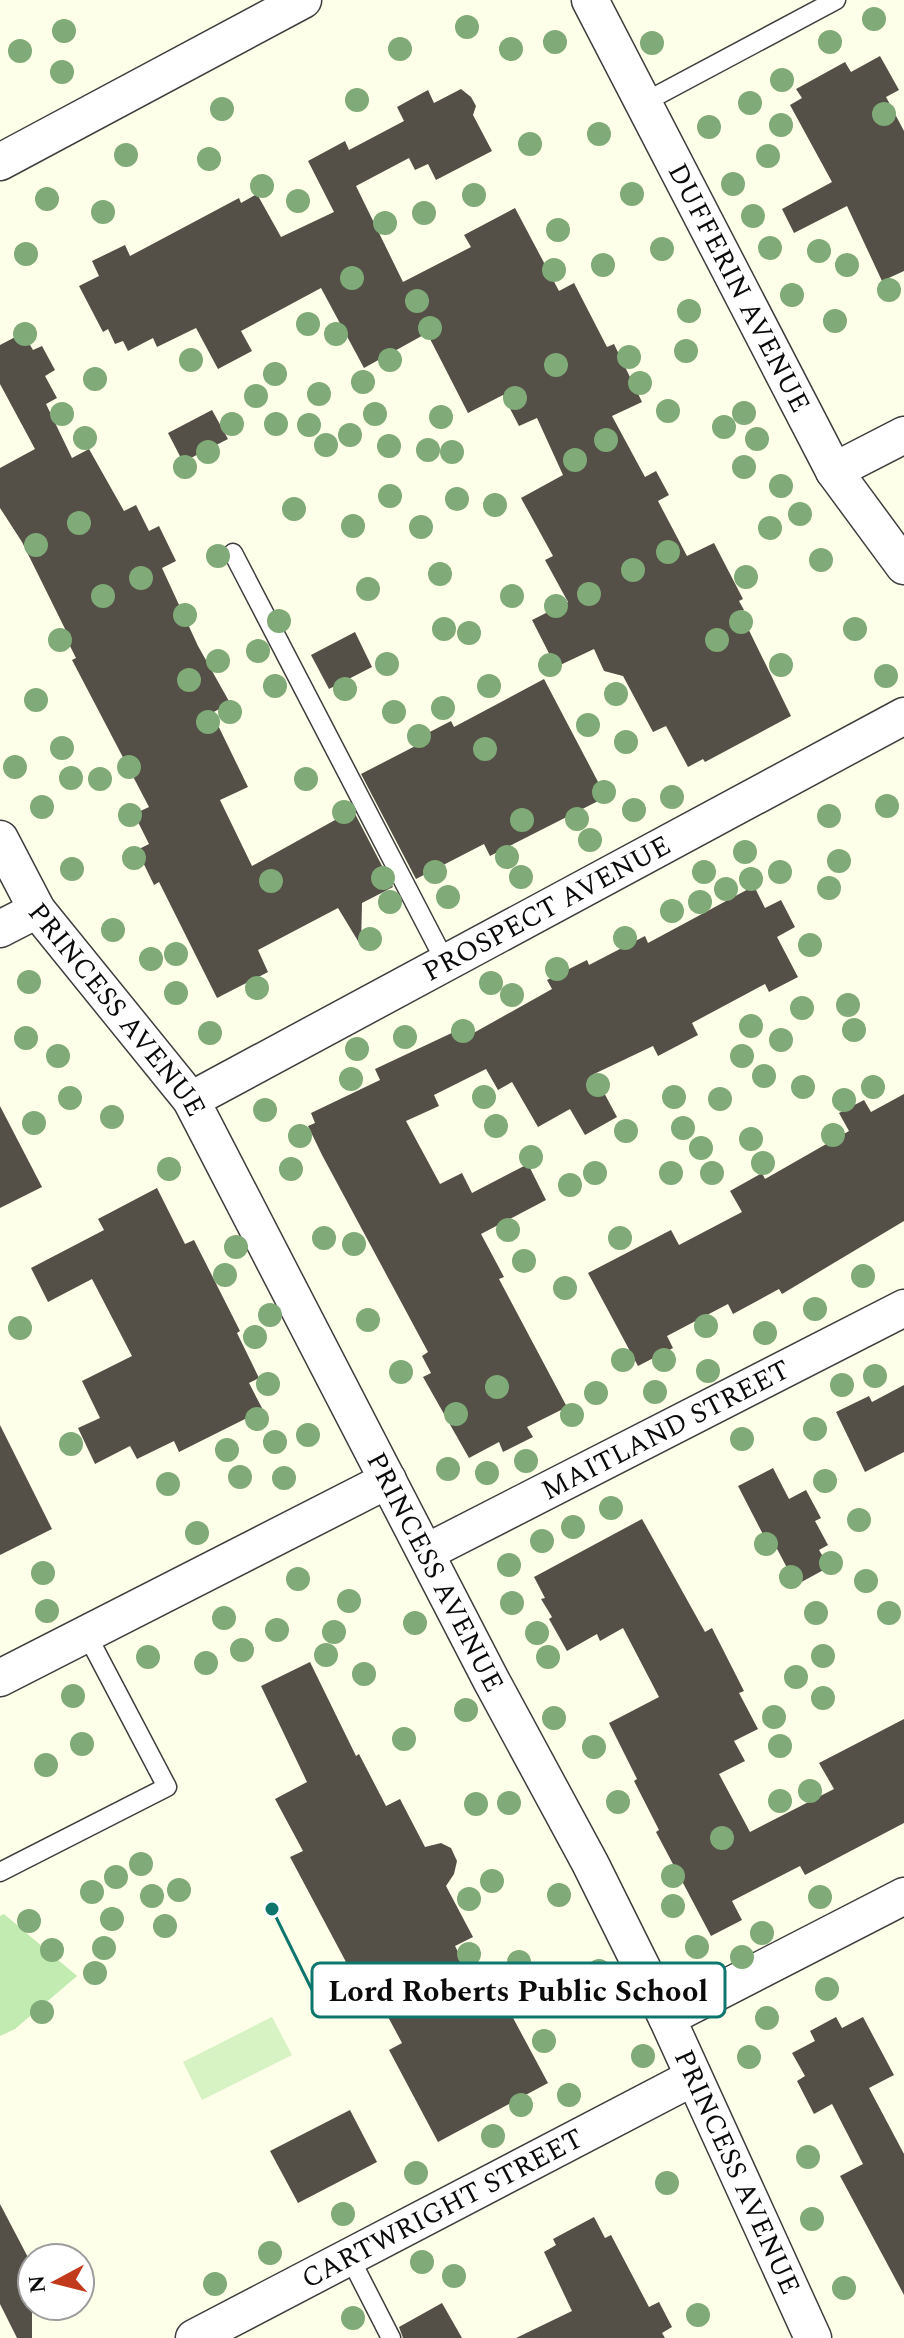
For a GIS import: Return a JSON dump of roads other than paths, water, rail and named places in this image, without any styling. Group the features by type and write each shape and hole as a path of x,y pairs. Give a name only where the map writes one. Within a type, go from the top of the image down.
{"street":[{"path":"0,162 303,0"},
{"name":"DUFFERIN AVENUE","path":"590,0 834,471 904,566"},
{"path":"834,471 904,435"},
{"name":"PROSPECT AVENUE","path":"191,1100 904,716"},
{"name":"PRINCESS AVENUE","path":"0,839 37,910 191,1100 491,1680 590,1863 667,2018 813,2338"},
{"path":"0,929 37,910"},
{"name":"MAITLAND STREET","path":"427,1552 904,1308"},
{"path":"0,1678 388,1480"},
{"path":"667,2018 904,1896"},
{"name":"CARTWRIGHT STREET","path":"194,2338 692,2078"}],"lane":[{"path":"643,103 836,0"},
{"path":"233,553 446,963"},
{"path":"0,1872 167,1787 86,1633"},
{"path":"349,2256 391,2338"}],"place":[{"name":"Lord Roberts Public School","path":"272,1909"}]}
